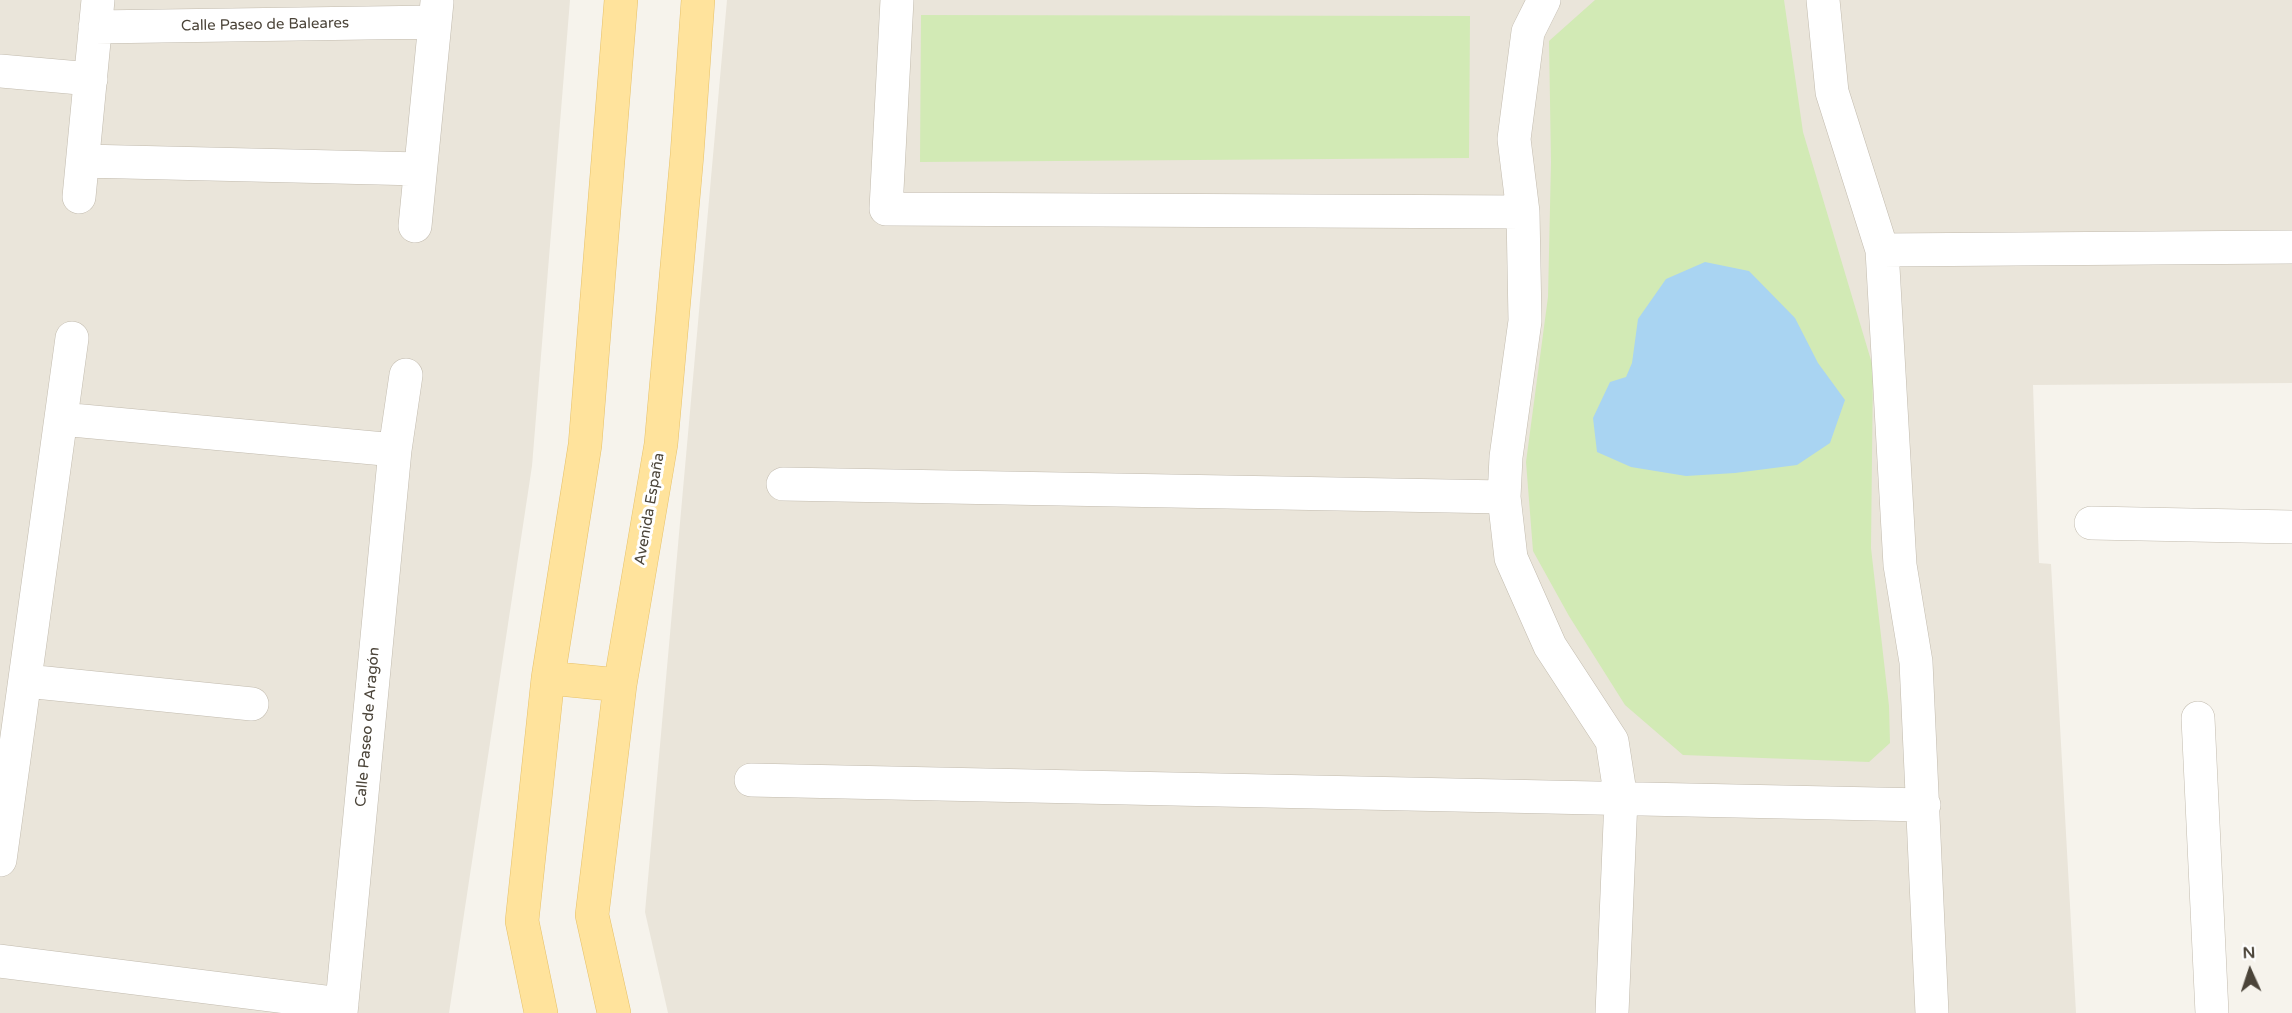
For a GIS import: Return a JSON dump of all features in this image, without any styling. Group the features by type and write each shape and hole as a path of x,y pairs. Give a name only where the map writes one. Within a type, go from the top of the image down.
{"main road":[{"path":"542,1013 522,921 548,678 585,445 621,0"},
{"name":"Avenida España","path":"615,1013 592,915 620,685 661,444 687,155 698,0"},
{"path":"548,678 620,685"}],"street":[{"path":"897,0 886,209 1523,212"},
{"path":"1544,0 1528,32 1514,139 1523,212 1525,321 1506,457 1504,497 1510,558 1550,646 1612,741 1620,799 1612,1013"},
{"path":"1823,0 1832,92 1882,250 1900,565 1916,662 1932,1013"},
{"name":"Calle Paseo de Baleares","path":"79,197 97,14 436,11 415,226"},
{"path":"0,71 91,79"},
{"path":"83,161 420,169"},
{"path":"1882,250 2292,247"},
{"path":"1,845 26,681 72,338"},
{"name":"Calle Paseo de Aragón","path":"0,961 341,1008 395,450 406,375"},
{"path":"60,419 395,450"},
{"path":"783,484 1504,497"},
{"path":"2091,523 2292,527"},
{"path":"26,681 252,704"},
{"path":"2198,718 2212,1013"},
{"path":"751,780 1924,805"}],"shaded area":[{"path":"0,0 570,0 532,466 449,1013 0,1013"},
{"path":"727,0 2292,0 2292,383 2033,385 2039,563 2051,564 2076,1013 668,1013 645,912"}],"green space":[{"path":"1595,0 1784,0 1803,132 1873,367 1871,548 1889,706 1890,743 1869,762 1683,755 1625,705 1569,616 1533,551 1526,462 1548,297 1551,162 1549,41"},
{"path":"921,15 1470,16 1469,158 920,162"}],"water":[{"path":"1705,262 1749,271 1795,318 1818,363 1845,400 1830,443 1797,465 1735,473 1686,476 1631,467 1597,452 1593,418 1610,382 1626,377 1632,363 1638,319 1666,279"}]}
